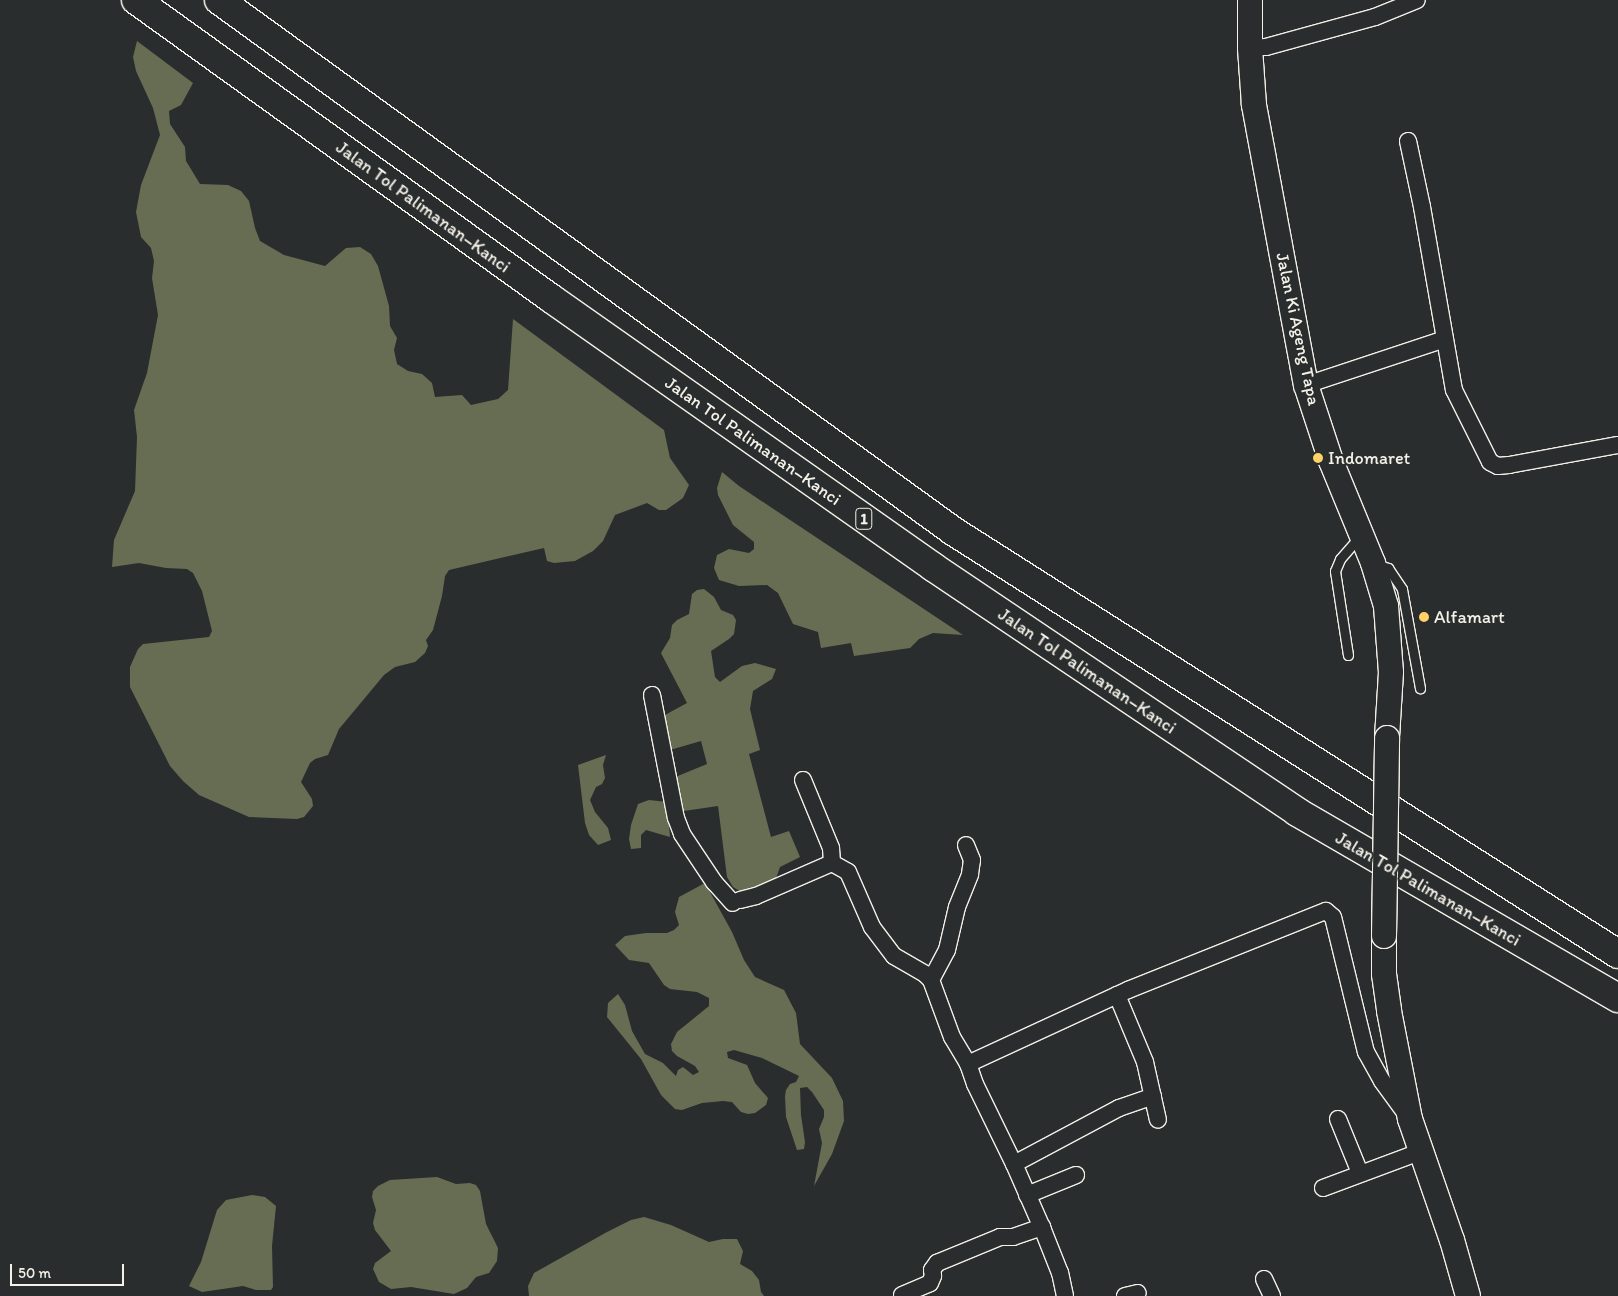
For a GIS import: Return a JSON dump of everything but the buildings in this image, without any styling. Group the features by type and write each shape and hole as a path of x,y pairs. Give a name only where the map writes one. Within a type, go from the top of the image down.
{"highway":[{"name":"Jalan Tol Palimanan–Kanci","path":"136,0 552,300 933,567 1297,812 1618,998"},
{"name":"1","path":"220,0 953,531 1618,954"}],"street":[{"name":"Jalan Ki Ageng Tapa","path":"1250,0 1250,48 1254,105 1306,386 1331,461 1360,536 1373,563 1386,606 1391,672 1387,738 1384,974 1389,1011 1410,1119 1452,1240 1468,1296"},
{"path":"1250,48 1266,47 1375,16 1417,0"},
{"path":"1408,141 1422,207 1454,390 1485,456 1493,465 1509,465 1618,445"},
{"path":"1306,386 1445,339"},
{"path":"652,695 676,818 682,834 714,882 736,902 756,896 832,863"},
{"path":"803,780 831,848 832,863"},
{"path":"931,980 947,950 957,907 970,874 972,860 966,845"},
{"path":"832,863 848,872 868,919 894,956 925,974 931,980 952,1037 968,1064 974,1084 1014,1164 1042,1227 1060,1273 1065,1296"},
{"path":"968,1064 1117,995 1329,911 1333,917 1366,1052 1382,1081 1410,1119"},
{"path":"1117,995 1144,1062 1158,1120"},
{"path":"1014,1164 1119,1108 1153,1096"},
{"path":"1338,1119 1360,1173"},
{"path":"1324,1188 1420,1152"},
{"path":"1027,1195 1076,1175"},
{"path":"902,1294 930,1283 933,1276 932,1270 937,1263 1000,1237 1013,1237 1042,1227"},
{"path":"1264,1279 1272,1296"}],"lane":[{"path":"1348,655 1335,571 1340,560 1360,536"},
{"path":"1373,563 1388,568 1402,588 1420,688"}],"green space":[{"path":"137,41 193,83 181,105 169,111 170,124 185,147 186,161 200,184 228,185 241,191 249,201 260,241 284,255 325,266 346,248 360,247 371,254 378,266 389,306 390,326 397,338 394,350 397,364 408,371 422,374 432,383 435,397 462,395 471,405 498,399 508,390 513,319 664,430 670,458 689,485 683,498 666,510 659,510 647,503 615,515 603,541 593,551 575,561 554,563 547,561 544,548 449,570 445,576 433,630 426,640 428,646 425,653 415,662 395,667 384,675 339,729 328,755 315,759 310,763 301,782 312,799 313,806 304,817 297,819 249,817 199,795 170,766 130,687 130,667 138,649 143,644 209,637 212,631 202,591 193,573 187,569 166,568 139,563 112,567 114,540 135,491 137,437 134,410 147,373 158,315 152,278 154,261 151,248 141,237 136,212 141,185 160,135 153,108 136,71 133,57"},
{"path":"722,472 739,486 963,635 933,633 919,639 910,648 854,656 851,643 821,648 818,632 793,624 778,593 767,585 739,586 719,580 714,568 717,555 729,549 749,553 754,549 754,542 733,525 718,495 717,488"},
{"path":"704,589 714,597 721,610 733,615 736,620 734,634 711,651 715,677 720,682 742,666 755,663 776,669 772,679 753,691 750,709 760,750 749,754 771,837 789,831 800,857 780,867 774,884 746,895 733,887 727,877 718,806 677,812 673,778 707,764 701,741 670,750 665,715 687,703 661,653 670,638 672,625 689,614 692,594 697,590"},
{"path":"606,755 603,765 605,778 602,784 596,787 590,800 595,812 608,828 611,840 598,845 589,835 585,823 578,765"},
{"path":"649,800 667,802 670,837 646,830 641,835 641,848 631,849 629,839 631,825 638,804"},
{"path":"705,883 732,932 744,960 755,977 784,990 796,1013 800,1044 832,1078 843,1101 844,1121 832,1154 814,1186 822,1143 819,1129 824,1117 824,1110 807,1087 800,1088 805,1142 804,1149 797,1150 786,1117 785,1096 790,1084 796,1082 799,1076 762,1058 734,1050 727,1052 728,1058 747,1065 755,1083 768,1098 766,1105 755,1113 748,1114 741,1112 732,1102 723,1101 702,1103 682,1110 675,1109 661,1095 641,1059 607,1017 608,1003 618,994 625,1005 632,1031 645,1054 663,1063 676,1076 678,1070 683,1067 693,1075 699,1072 695,1066 672,1051 671,1044 677,1032 709,1006 709,998 697,992 670,989 664,985 649,963 629,960 615,945 625,936 667,933 674,930 679,925 675,912 679,897"},
{"path":"437,1177 456,1184 470,1183 476,1185 480,1191 486,1224 498,1248 497,1261 489,1273 476,1277 467,1288 454,1294 411,1287 391,1289 379,1282 373,1269 375,1263 391,1251 375,1230 373,1223 376,1210 372,1197 373,1191 390,1180"},
{"path":"252,1195 265,1197 276,1206 272,1246 273,1287 271,1290 256,1290 243,1286 202,1292 189,1286 201,1262 217,1210 226,1200"},
{"path":"644,1217 671,1225 709,1242 737,1239 743,1251 740,1264 752,1271 759,1280 761,1292 764,1296 529,1296 528,1286 534,1273 607,1232 631,1220"}],"place":[{"name":"Indomaret","path":"1318,458"},
{"name":"Alfamart","path":"1424,617"}]}
